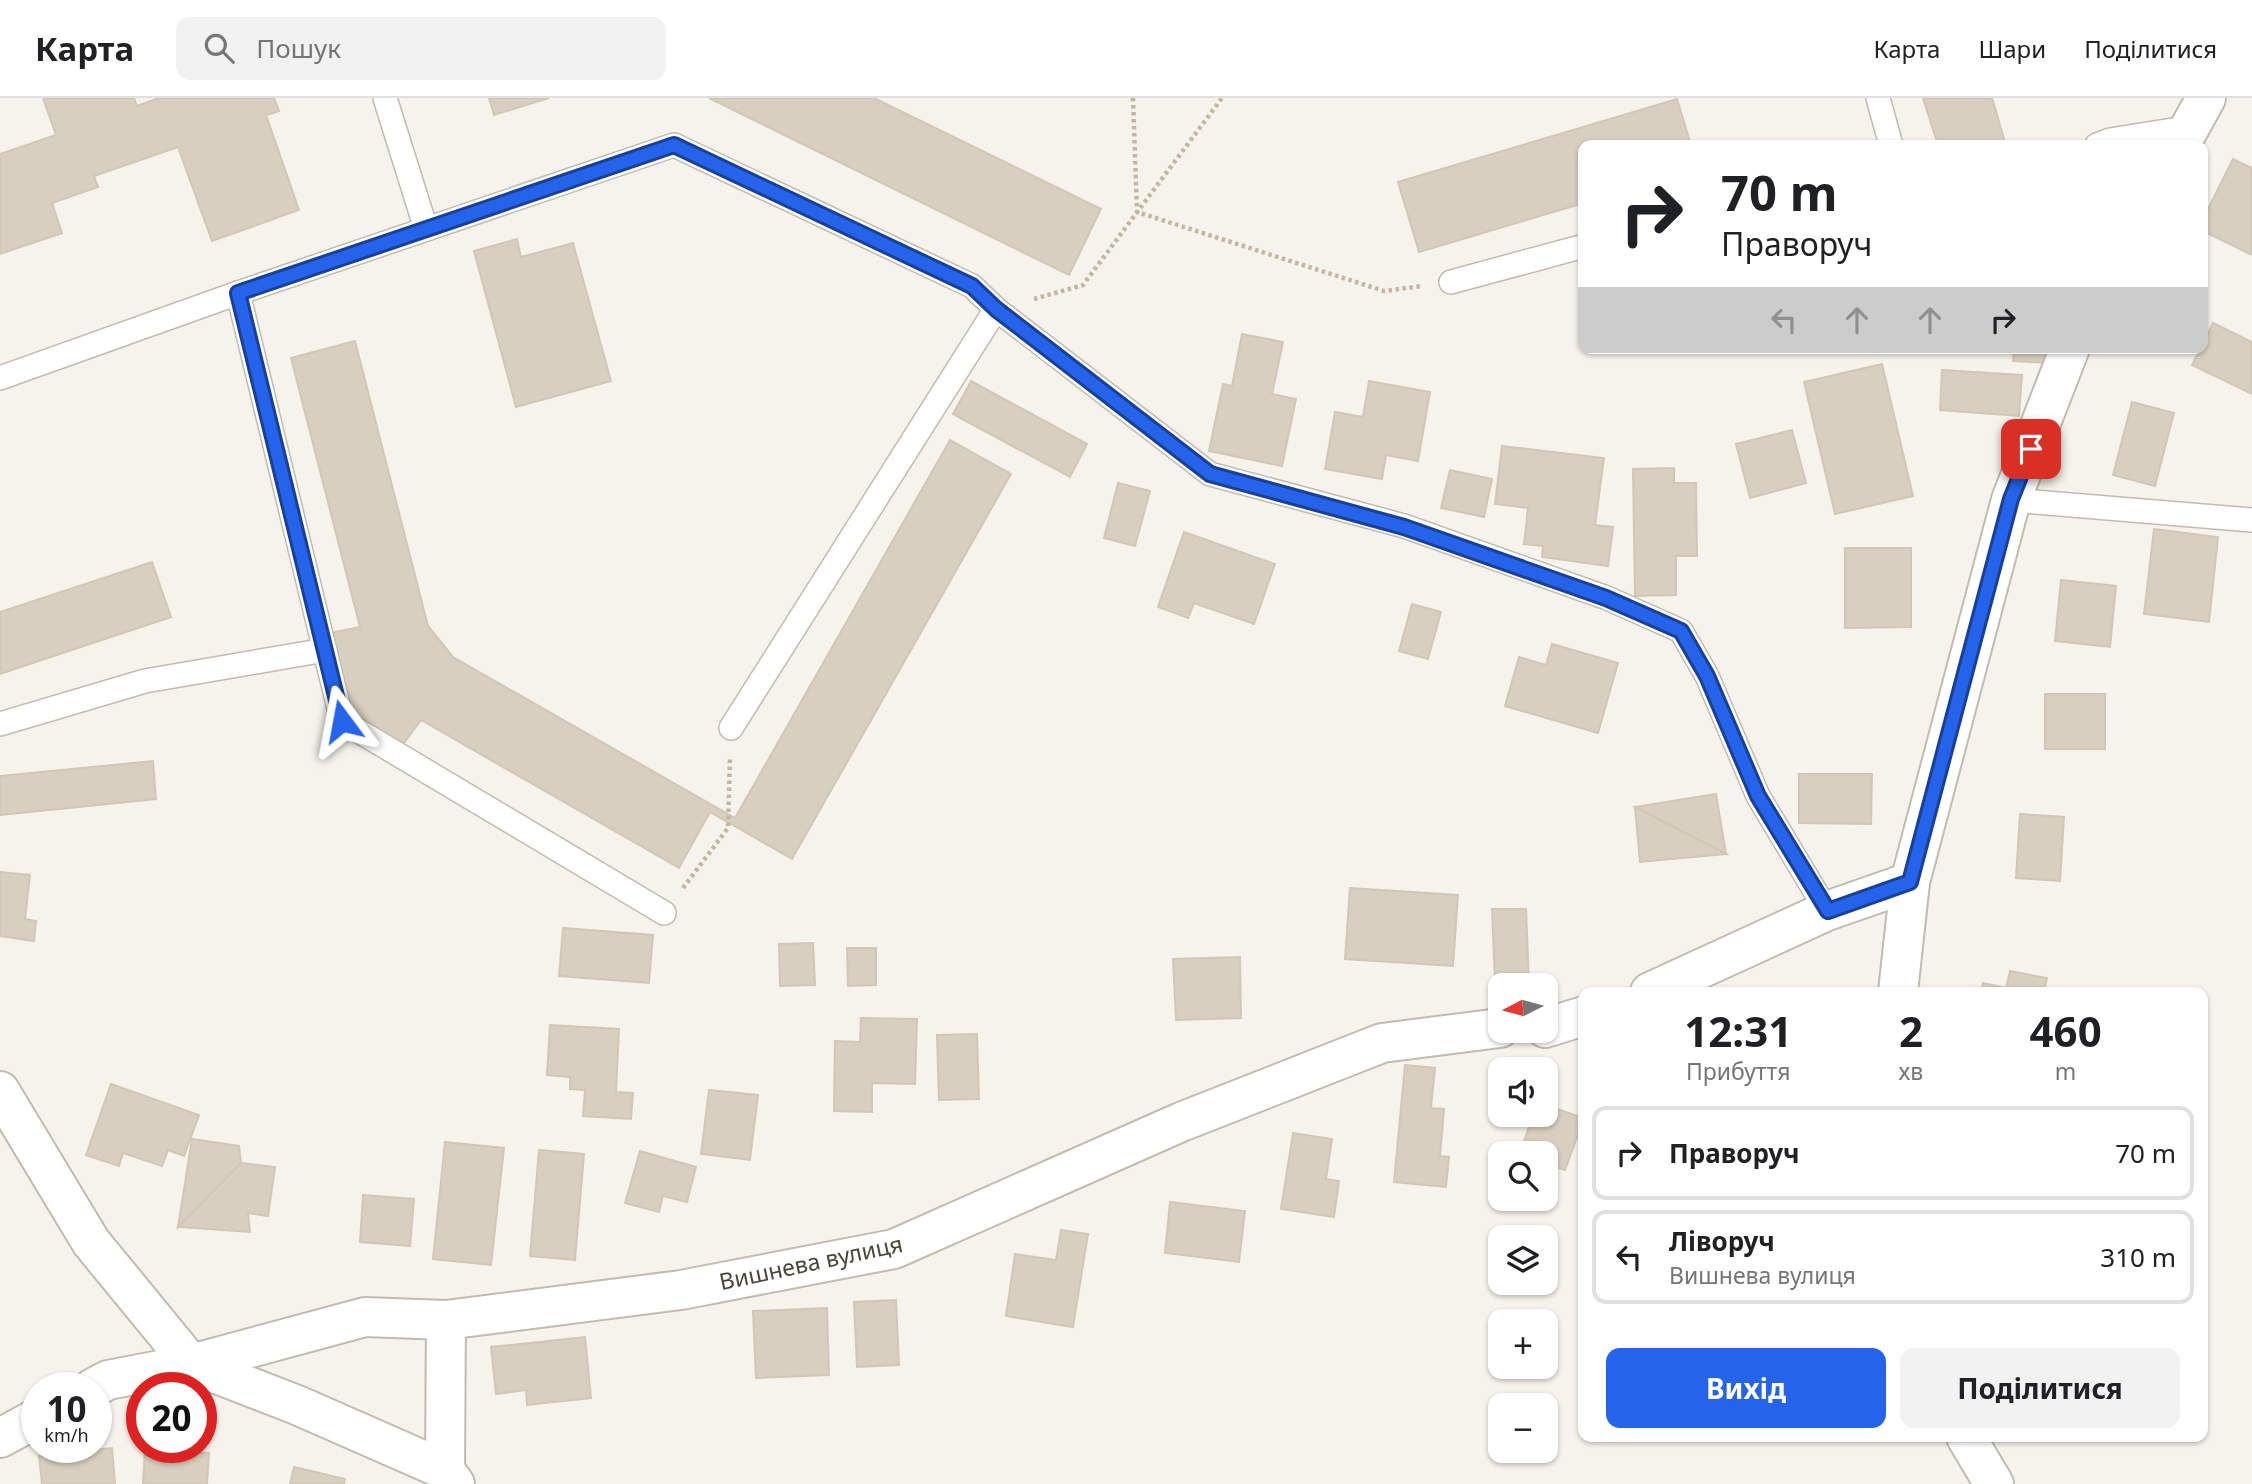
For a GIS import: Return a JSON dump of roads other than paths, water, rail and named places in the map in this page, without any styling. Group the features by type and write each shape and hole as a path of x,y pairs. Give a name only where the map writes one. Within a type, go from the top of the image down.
{"street":[{"path":"1899,987 1910,882 2011,499 2068,354"},
{"path":"1661,987 1828,911 1910,882"},
{"path":"1558,1024 1578,1018"},
{"name":"Вишнева вулиця","path":"112,1379 191,1364 365,1317 446,1320 681,1290 894,1250 1181,1122 1382,1043 1488,1030"},
{"path":"1558,1032 1578,1037"},
{"path":"0,1091 91,1241 191,1364 297,1405 450,1477 446,1320"},
{"path":"0,1438 21,1427"},
{"path":"1969,1442 1994,1484"}],"lane":[{"path":"385,98 426,229"},
{"path":"1878,98 1890,140"},
{"path":"2110,140 2192,124"},
{"path":"0,378 238,293 674,145 972,286 996,309 1210,474 1404,527 1606,598 1681,631 1707,676 1758,796 1828,911"},
{"path":"1451,282 1578,248"},
{"path":"238,293 342,721 664,913"},
{"path":"731,728 996,309"},
{"path":"2011,499 2252,520"},
{"path":"0,724 145,681 326,650"}]}
